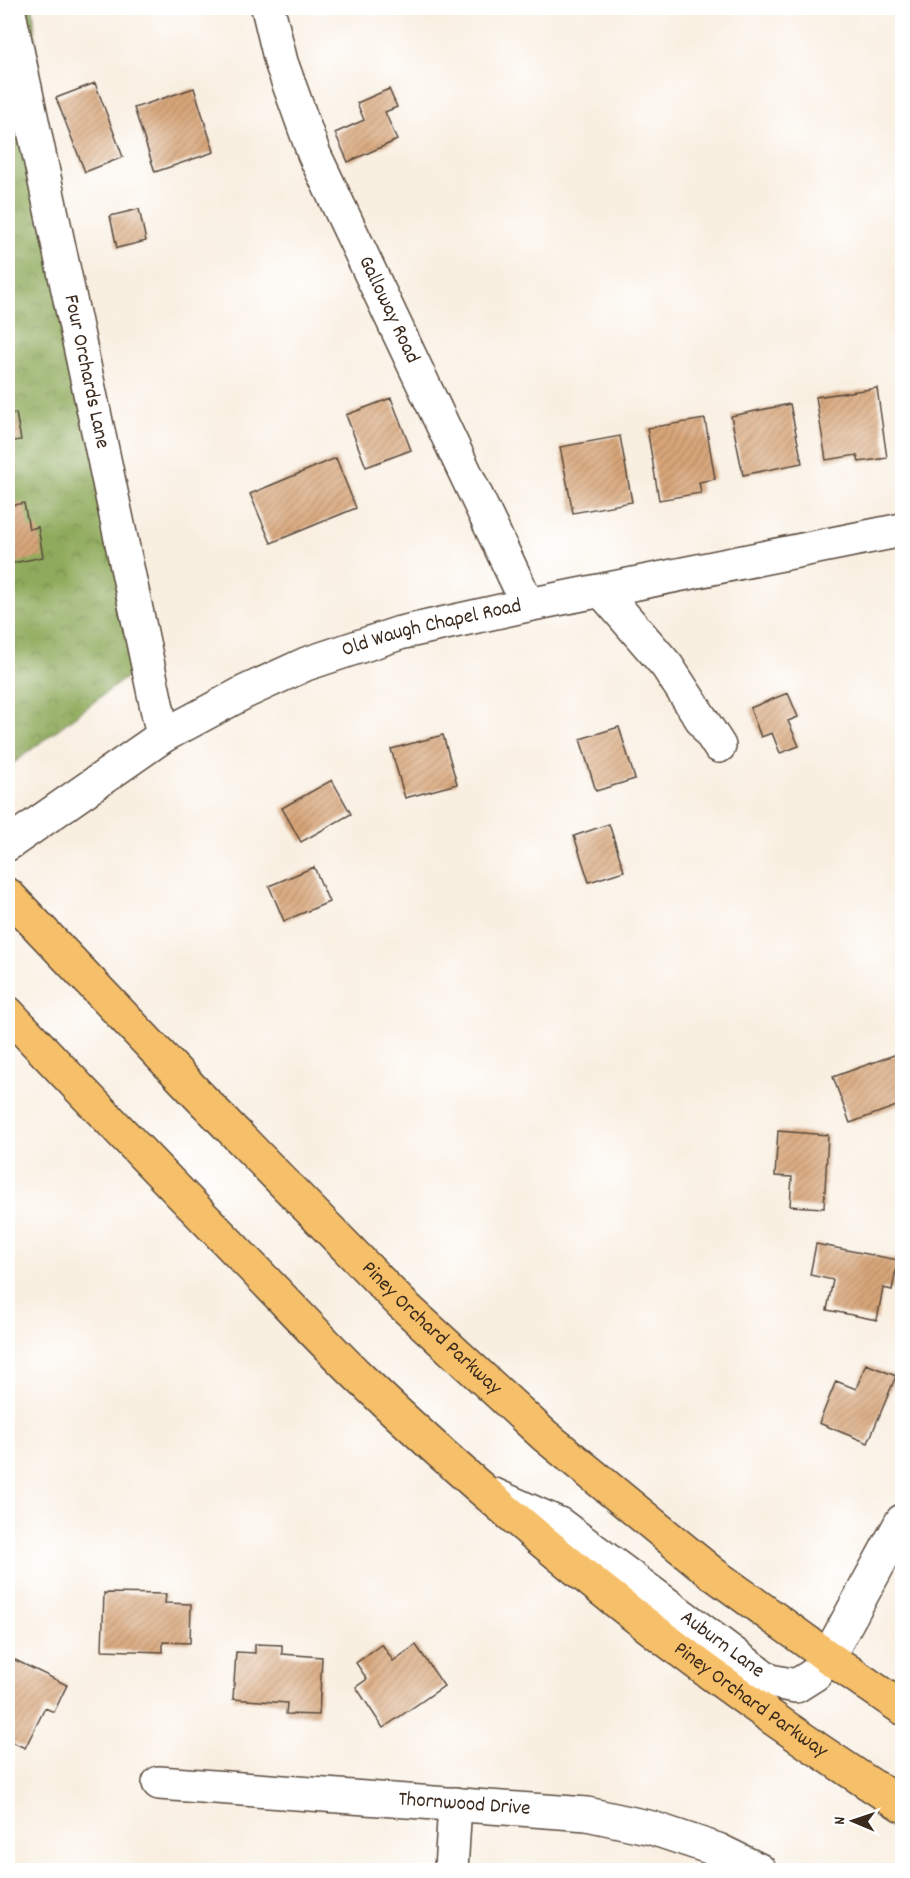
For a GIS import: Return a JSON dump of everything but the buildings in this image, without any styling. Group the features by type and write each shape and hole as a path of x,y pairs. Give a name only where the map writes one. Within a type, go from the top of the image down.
{"main road":[{"name":"Piney Orchard Parkway","path":"8,895 207,1105 401,1303 553,1442 712,1573 903,1708"},
{"name":"Piney Orchard Parkway","path":"8,1013 126,1138 359,1376 484,1490 580,1572 673,1646 833,1760 903,1805"}],"street":[{"name":"Four Orchards Lane","path":"8,8 163,736"},
{"name":"Galloway Road","path":"268,8 281,62 314,154 528,606"},
{"name":"Old Waugh Chapel Road","path":"8,844 163,736 245,692 306,664 400,633 903,530"},
{"path":"602,591 666,666 718,747"},
{"name":"Auburn Lane","path":"484,1490 559,1524 770,1681 796,1686 815,1674 828,1657 903,1521"},
{"name":"Thornwood Drive","path":"159,1783 587,1814 652,1828 718,1850 759,1870"},
{"path":"451,1870 455,1804"}],"green space":[{"path":"8,8 33,8 51,235 137,669 8,767"}]}
